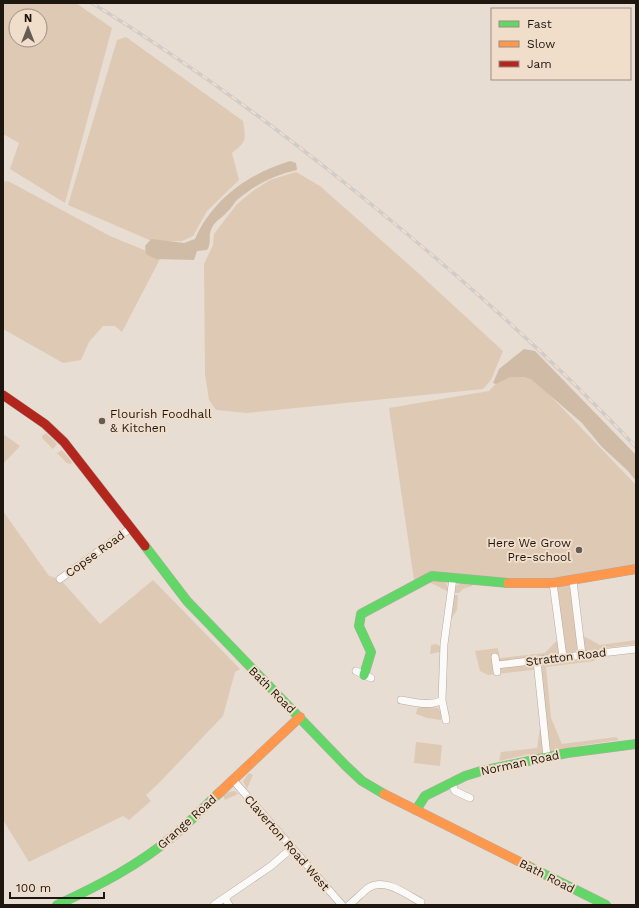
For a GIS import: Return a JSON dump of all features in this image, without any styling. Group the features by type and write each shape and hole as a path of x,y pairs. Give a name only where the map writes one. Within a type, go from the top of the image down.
{"main road":[{"name":"Bath Road","path":"3,395 45,424 64,442 187,601 362,781 383,794 606,905"},
{"path":"364,675 371,652 359,626 361,614 432,576 523,584 553,583 573,581 636,569"},
{"name":"Grange Road","path":"58,905 123,872 152,853 173,836 300,717"},
{"name":"Norman Road","path":"416,810 425,796 465,776 495,767 601,747 636,744"}],"street":[{"name":"Copse Road","path":"60,579 131,528"},
{"path":"446,720 442,700 444,644 453,578"},
{"path":"573,581 582,655"},
{"path":"553,583 563,658"},
{"name":"Stratton Road","path":"495,657 497,668 537,661 636,649"},
{"path":"537,661 547,757"},
{"path":"401,700 427,704 438,703 442,700"},
{"name":"Claverton Road West","path":"233,780 342,905"},
{"path":"451,782 455,791 470,798"},
{"path":"214,905 271,866 292,848"},
{"path":"349,905 369,888 381,885 388,886 422,901"},
{"path":"225,898 229,905"}],"shaded area":[{"path":"3,3 76,3 112,28 65,203 10,169 19,143 3,134"},
{"path":"126,37 243,121 245,136 243,143 232,153 239,180 207,211 193,236 182,241 154,242 68,205 117,40"},
{"path":"290,161 296,163 297,170 265,181 237,200 212,227 207,250 197,251 194,260 156,259 146,254 145,246 151,239 184,243 195,239 212,212 222,200 234,190 260,173"},
{"path":"296,172 320,186 503,351 491,380 483,389 247,413 216,410 209,400 205,374 204,264 213,245 214,234 237,204 253,191 270,180"},
{"path":"8,181 110,236 161,257 122,332 115,326 103,326 89,342 81,360 63,363 3,329 3,182"},
{"path":"524,349 535,351 636,455 636,481 628,471 602,447 582,423 531,379 524,377 510,377 496,384 493,383 499,369"},
{"path":"517,361 636,485 636,565 571,579 414,580 389,408 489,391"},
{"path":"46,433 57,444 53,449 42,438 42,436"},
{"path":"3,434 20,446 3,464"},
{"path":"62,450 72,462 71,464 67,463 57,453"},
{"path":"3,511 49,576 60,579 100,624 153,580 240,669 235,672 223,716 146,795 151,801 129,820 123,816 29,862 3,820"},
{"path":"435,579 446,583 449,592 429,582"},
{"path":"462,583 473,584 472,586 463,589 459,593 455,593 455,586"},
{"path":"568,585 570,588 576,632 600,645 636,640 636,644 597,649 599,655 594,661 546,667 551,718 562,744 616,737 619,740 572,747 568,751 533,757 529,754 499,761 501,752 537,748 541,721 540,669 488,675 480,671 475,651 498,648 500,658 545,653 563,634 557,589 559,586"},
{"path":"454,595 458,595 457,610 451,619"},
{"path":"436,644 440,646 440,652 430,654 431,645"},
{"path":"421,705 438,708 441,713 441,720 427,718 416,714 417,709"},
{"path":"416,742 442,745 440,766 414,763"},
{"path":"249,773 253,775 247,789 243,781"},
{"path":"235,791 238,794 225,800 223,796 228,792"}],"railway":[{"path":"92,3 171,54 248,108 359,194 489,304 579,388 636,447"}],"traffic: fast":[{"path":"145,546 187,601 346,766 362,781 384,794"},
{"path":"364,675 371,652 359,626 361,614 432,576 508,583"},
{"path":"416,810 425,796 465,776 481,771 567,753 636,744"},
{"path":"57,905 132,866 160,847 218,794"},
{"path":"528,866 606,905"}],"traffic: slow":[{"path":"508,583 553,583 636,569"},
{"path":"218,794 300,717"},
{"path":"384,794 528,866"}],"traffic: jam":[{"path":"3,395 45,424 64,442 145,546"}],"place":[{"name":"Flourish Foodhall & Kitchen","path":"102,421"},
{"name":"Here We Grow Pre-school","path":"579,550"}]}
